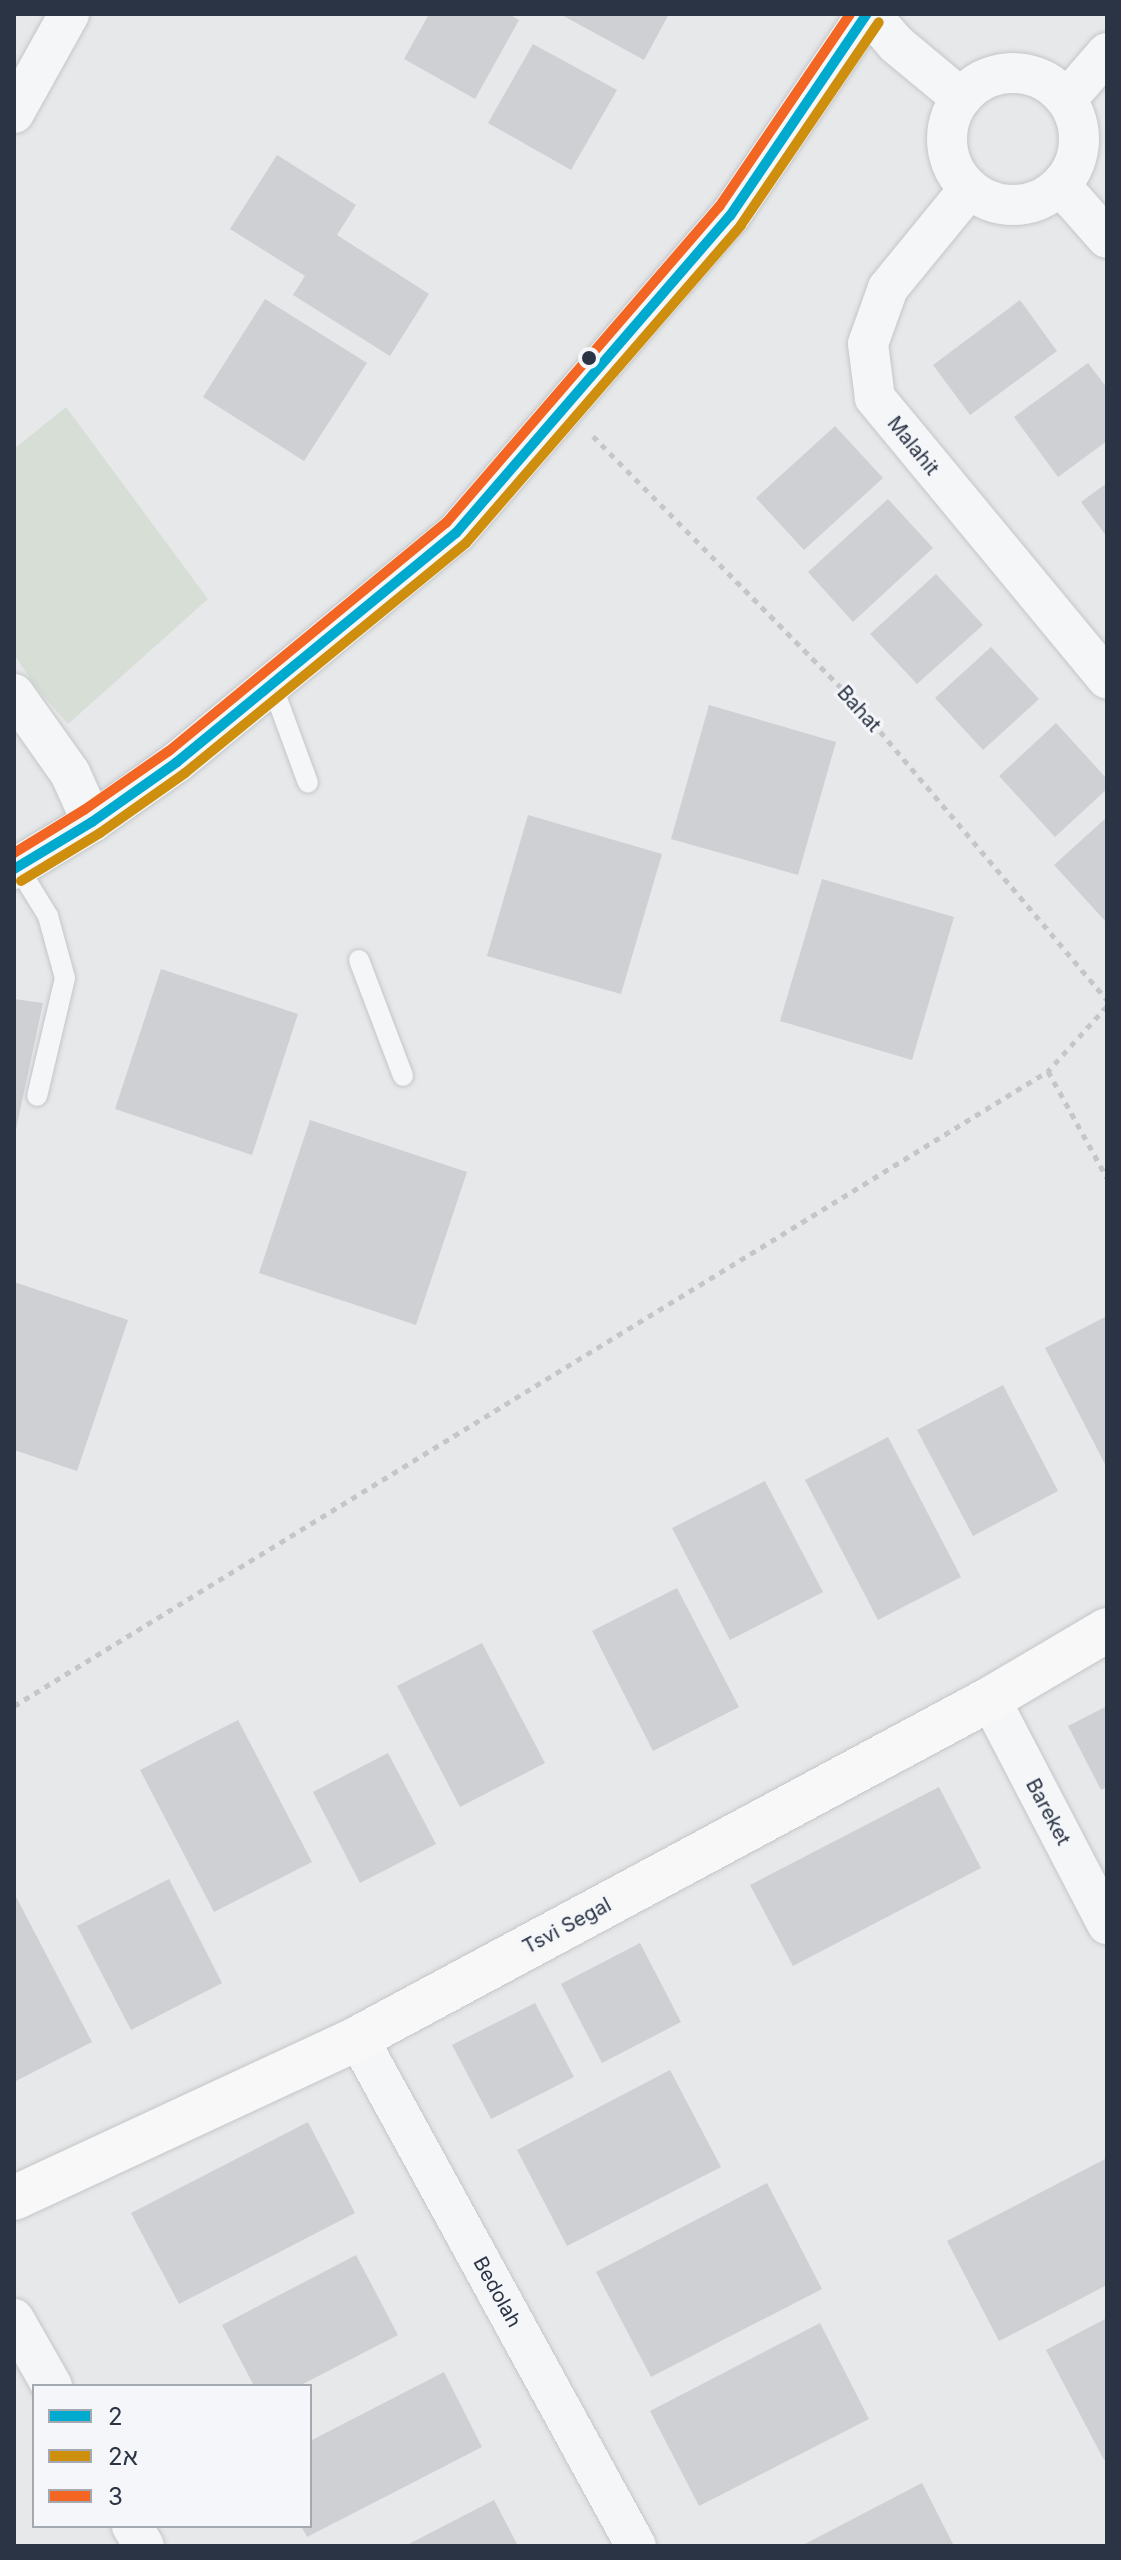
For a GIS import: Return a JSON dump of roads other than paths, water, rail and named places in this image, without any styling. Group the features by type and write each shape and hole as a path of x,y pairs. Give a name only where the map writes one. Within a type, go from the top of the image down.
{"street":[{"path":"14,113 69,14"},
{"path":"16,868 92,822 177,762 466,522 730,216 868,14 896,44 961,98"},
{"path":"1067,99 1107,53"},
{"path":"1014,73 1043,81 1067,99 1080,134 1072,171 1061,186 1044,199 1025,205 1005,206 986,200 969,189 956,173 948,155 946,135 951,115 961,98 976,84 994,75 1014,73"},
{"path":"1061,186 1107,238"},
{"name":"Malahit","path":"969,189 888,288 868,344 875,398 909,444 1107,678"},
{"path":"14,694 70,773 92,822"},
{"name":"Tsvi Segal","path":"14,2198 358,2038 990,1699 1107,1630"},
{"name":"Bareket","path":"990,1699 1107,1924"},
{"name":"Bedolah","path":"358,2038 636,2546"},
{"path":"14,2319 51,2384"},
{"path":"133,2528 144,2546"}],"lane":[{"path":"272,685 308,783"},
{"path":"16,868 48,916 65,978 37,1096"},
{"path":"359,960 403,1076"}]}
